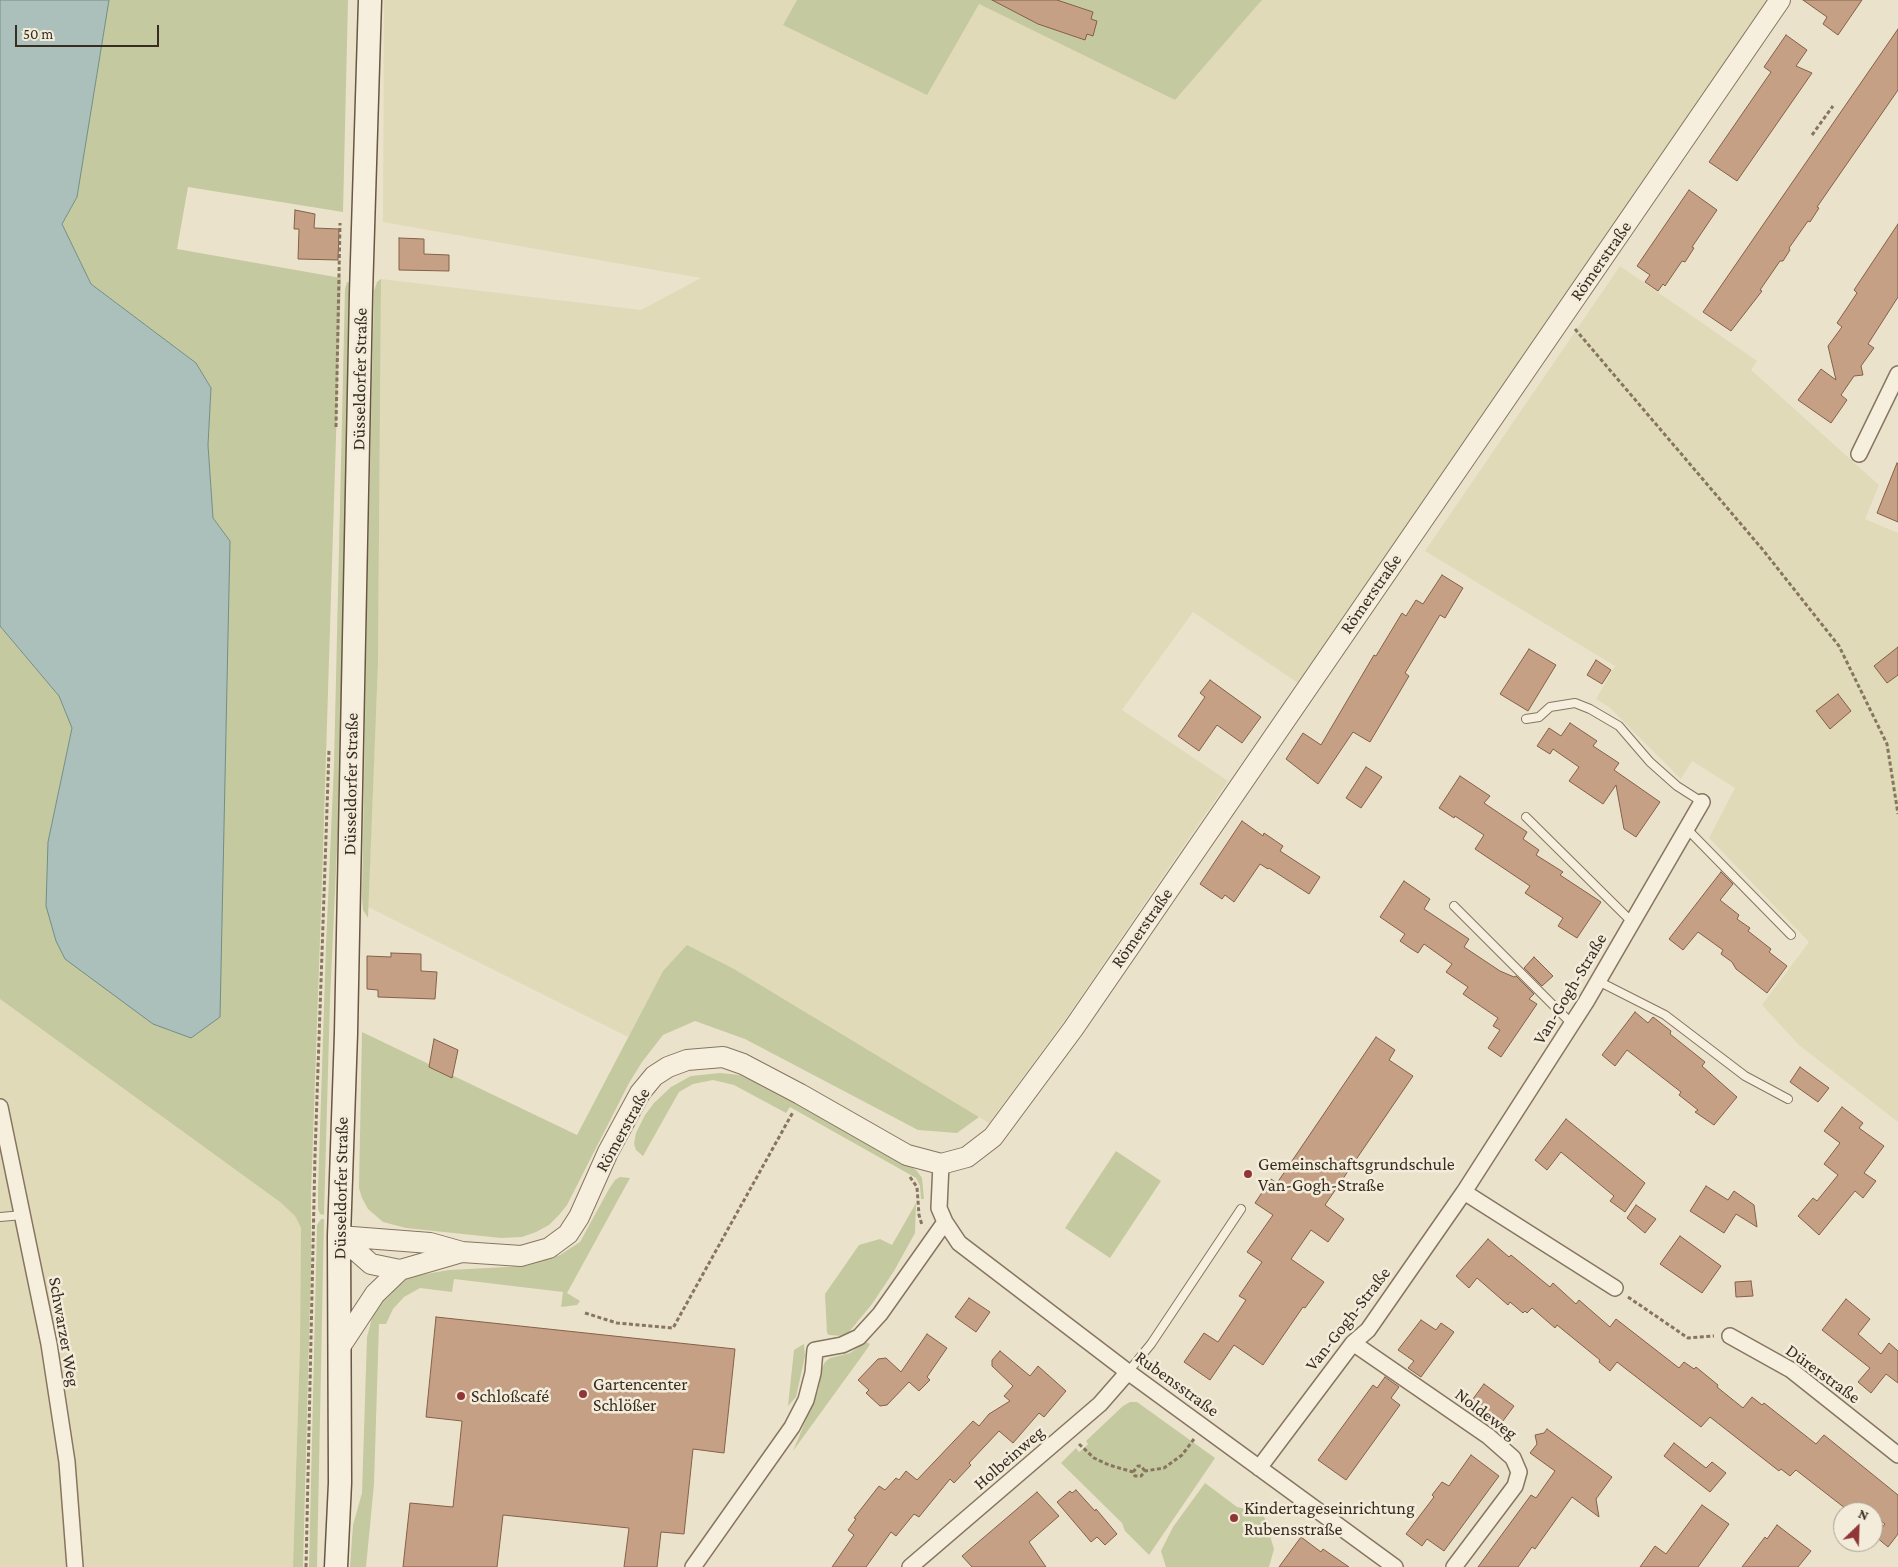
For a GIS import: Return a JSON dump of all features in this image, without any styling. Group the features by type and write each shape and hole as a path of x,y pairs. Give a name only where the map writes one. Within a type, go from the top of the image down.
{"main road":[{"name":"Düsseldorfer Straße","path":"336,1567 340,1482 339,1236 370,0"}],"street":[{"name":"Römerstraße","path":"339,1236 430,1243 462,1252 521,1256 549,1248 568,1234 579,1217 608,1152 640,1093 654,1076 668,1067 687,1060 723,1057 742,1064 800,1094 907,1155 941,1164 967,1157 993,1137 1073,1029 1780,0"},
{"path":"1859,454 1898,374"},
{"name":"Van-Gogh-Straße","path":"1259,1468 1353,1343 1368,1330 1464,1192 1572,1024 1702,802"},
{"name":"Schwarzer Weg","path":"0,1107 49,1344 67,1462 75,1567"},
{"path":"693,1567 792,1427 806,1400 813,1373 815,1350 842,1345 859,1337 880,1314 944,1222 939,1208 941,1164"},
{"path":"1464,1192 1615,1288"},
{"name":"Rubensstraße","path":"944,1222 959,1242 1128,1372 1395,1567"},
{"name":"Römerstraße","path":"339,1236 371,1264 400,1270 462,1252"},
{"path":"340,1347 375,1294 400,1270"},
{"name":"Dürerstraße","path":"1730,1336 1791,1370 1898,1455"},
{"name":"Noldeweg","path":"1353,1343 1488,1436 1513,1458 1519,1472 1515,1486 1454,1567"},
{"name":"Holbeinweg","path":"916,1565 1108,1397 1128,1372"}],"lane":[{"path":"1526,719 1539,717 1550,707 1575,702 1590,709 1619,726 1650,762 1677,786 1702,802"},
{"path":"1526,816 1632,922"},
{"path":"1687,829 1791,935"},
{"path":"1454,906 1572,1024"},
{"path":"1598,981 1665,1015 1745,1076 1788,1099"},
{"path":"1128,1372 1151,1344 1241,1209"},
{"path":"0,1216 22,1215"}],"path":[{"path":"1812,135 1833,106"},
{"path":"336,433 340,221"},
{"path":"1564,315 1763,550 1840,646 1887,744 1898,814"},
{"path":"306,1567 316,1155 329,746"},
{"path":"585,1313 617,1323 673,1328 792,1112 800,1116"},
{"path":"904,1174 913,1179 917,1186 921,1221 931,1240"},
{"path":"1615,1288 1688,1338 1730,1336"},
{"path":"1068,1432 1094,1458 1109,1465 1133,1472 1135,1476 1138,1476 1143,1474 1144,1471 1164,1468 1182,1455 1204,1427"},
{"path":"1133,1472 1138,1466 1141,1466 1144,1471"}],"shaded area":[{"path":"384,0 797,0 783,26 979,4 1175,100 1262,0 1767,0 1298,683 1193,612 1122,710 1228,781 1065,1020 989,1123 734,969 663,971 628,1037 368,907 378,663 381,279 641,310 701,278 383,222"},
{"path":"1620,266 1757,361 1751,370 1879,485 1865,519 1898,533 1898,1122 1799,1045 1762,1005 1809,942 1709,838 1735,788 1692,761 1681,779 1609,707 1596,699 1615,666 1425,551"},
{"path":"0,999 280,1202 295,1216 301,1228 300,1344 293,1567 0,1567","holes":["55,1343 79,1508 62,1513 62,1463 43,1344"]}],"green space":[{"path":"109,0 348,0 343,212 188,187 177,249 341,278 311,1194 311,1265 303,1567 293,1567 300,1344 301,1228 295,1216 280,1202 0,999 0,626 59,696 72,728 48,842 230,541 213,518 208,445 211,388 196,363 91,284 62,224 77,197"},
{"path":"797,0 1262,0 1175,100 979,4 927,95 783,25"},
{"path":"381,279 378,663 368,918 363,910 362,898 367,606 374,291 377,282"},
{"path":"347,282 351,283 344,697 330,999 324,1215 320,1214 318,1209 318,1191 334,765 345,289"},
{"path":"687,945 734,969 979,1117 957,1133 918,1130 745,1039 695,1021 663,1035 642,1062 629,1083 567,1205 549,1225 522,1237 501,1238 406,1228 383,1222 368,1209 359,1188 362,1032 577,1135 663,971"},
{"path":"720,1073 740,1075 778,1093 906,1163 917,1171 922,1178 924,1199 921,1199 920,1186 916,1178 790,1107 786,1113 734,1085 713,1080 693,1084 679,1092 643,1156 636,1150 634,1144 636,1133 645,1115 654,1103 671,1087 691,1076"},
{"path":"1116,1151 1161,1181 1110,1258 1065,1228"},
{"path":"620,1177 630,1178 567,1293 580,1301 577,1305 561,1307 563,1292 454,1279 452,1292 420,1288 404,1297 393,1309 386,1324 379,1324 374,1484 366,1567 350,1567 353,1525 362,1493 367,1337 372,1318 381,1299 409,1277 449,1270 526,1266 560,1255 580,1242 609,1189 615,1180"},
{"path":"916,1203 915,1233 894,1271 872,1304 849,1332 843,1336 829,1335 827,1333 825,1294 859,1245 880,1239 892,1245"},
{"path":"321,1219 324,1219 317,1567 309,1567 317,1225"},
{"path":"866,1342 870,1344 867,1349 793,1451 818,1391 822,1368 825,1362 830,1358 850,1353"},
{"path":"804,1344 805,1356 796,1397 788,1406 794,1350"},
{"path":"1130,1402 1137,1402 1215,1458 1149,1555 1125,1531 1122,1523 1061,1463 1076,1448 1079,1452 1083,1449 1088,1444 1086,1441 1123,1406"},
{"path":"1205,1483 1237,1507 1263,1513 1274,1549 1269,1567 1166,1567 1161,1551 1173,1527"}],"water":[{"path":"0,0 109,0 77,197 62,224 91,284 196,363 211,388 208,445 213,518 230,541 220,1017 191,1038 153,1024 65,959 56,941 46,906 48,842 72,728 59,696 0,626"}],"building":[{"path":"992,0 1057,0 1093,12 1091,19 1097,21 1093,36 1087,34 1085,40 1038,24"},
{"path":"1803,0 1862,0 1838,35 1823,24 1827,17"},
{"path":"1898,29 1898,90 1817,207 1819,208 1810,222 1808,221 1789,248 1790,250 1783,261 1780,261 1760,290 1762,291 1731,331 1703,312"},
{"path":"1786,35 1807,50 1796,66 1812,73 1737,181 1709,162 1771,72 1764,67"},
{"path":"1689,190 1717,210 1692,247 1694,248 1685,262 1682,261 1665,286 1663,284 1658,291 1645,282 1650,275 1637,266"},
{"path":"295,210 315,214 314,228 339,229 338,260 298,259 299,229 294,229"},
{"path":"1898,224 1898,297 1868,344 1874,348 1861,366 1863,375 1854,376 1841,395 1847,400 1831,423 1798,400 1821,369 1836,380 1828,346 1842,327 1837,323 1857,293 1854,290"},
{"path":"399,238 424,239 424,254 449,255 449,271 399,270"},
{"path":"1898,464 1898,522 1877,513"},
{"path":"1442,575 1463,588 1445,618 1440,615 1405,673 1409,676 1370,742 1353,732 1318,784 1286,759 1303,733 1321,745 1374,655 1376,656 1402,613 1406,616 1416,600 1423,604"},
{"path":"1898,647 1898,675 1887,683 1874,666"},
{"path":"1529,649 1556,665 1528,711 1500,694"},
{"path":"1596,660 1611,670 1602,684 1587,675"},
{"path":"1210,680 1261,717 1242,743 1217,725 1199,751 1178,736 1205,697 1200,693"},
{"path":"1838,694 1851,711 1830,729 1816,711"},
{"path":"1570,723 1597,741 1593,746 1619,763 1614,770 1660,802 1636,837 1624,829 1616,785 1603,804 1569,781 1579,767 1553,749 1550,754 1537,746 1549,728 1561,736"},
{"path":"1366,767 1382,777 1361,808 1346,798"},
{"path":"1460,776 1490,796 1484,803 1527,832 1523,839 1539,850 1536,855 1563,872 1560,875 1601,902 1577,938 1558,926 1563,918 1525,893 1530,886 1475,849 1484,835 1439,808"},
{"path":"1242,821 1263,836 1264,833 1283,846 1280,851 1320,877 1309,894 1260,864 1234,902 1225,895 1222,899 1200,884"},
{"path":"1721,872 1733,884 1720,900 1739,915 1737,919 1750,928 1748,931 1771,949 1769,952 1787,966 1767,993 1736,969 1732,962 1721,954 1723,950 1698,932 1683,950 1669,939"},
{"path":"1404,881 1430,899 1424,909 1469,939 1464,947 1500,971 1514,977 1516,976 1534,994 1529,999 1537,1004 1501,1057 1488,1048 1500,1030 1493,1026 1498,1018 1463,994 1468,987 1446,972 1452,964 1424,944 1418,953 1410,948 1400,941 1405,934 1380,917"},
{"path":"391,953 421,954 421,971 437,972 435,999 378,997 378,990 367,989 367,956 391,957"},
{"path":"1534,957 1553,976 1542,986 1524,968"},
{"path":"1635,1012 1648,1023 1653,1017 1671,1031 1670,1034 1705,1062 1702,1066 1737,1097 1714,1125 1695,1112 1698,1110 1679,1095 1681,1092 1627,1050 1615,1066 1602,1055"},
{"path":"1376,1037 1395,1050 1389,1060 1413,1076 1325,1205 1344,1219 1328,1242 1311,1230 1291,1259 1324,1282 1305,1308 1303,1307 1263,1365 1234,1345 1210,1380 1184,1362 1204,1333 1218,1342 1246,1300 1239,1296 1262,1262 1247,1252 1273,1215 1255,1203 1271,1179 1277,1183"},
{"path":"434,1039 458,1050 452,1078 429,1067"},
{"path":"1800,1067 1829,1088 1818,1102 1790,1082"},
{"path":"1842,1107 1863,1123 1859,1128 1884,1146 1864,1173 1876,1181 1863,1198 1855,1191 1819,1235 1798,1216 1813,1198 1817,1201 1838,1175 1824,1164 1840,1143 1824,1131"},
{"path":"1566,1119 1645,1183 1625,1212 1610,1201 1614,1196 1561,1152 1547,1170 1535,1160"},
{"path":"1706,1186 1728,1200 1734,1191 1754,1205 1757,1227 1736,1214 1724,1233 1690,1211"},
{"path":"1636,1205 1656,1219 1645,1233 1627,1218"},
{"path":"1680,1236 1721,1266 1702,1293 1660,1264"},
{"path":"1488,1239 1550,1287 1553,1283 1576,1304 1579,1300 1610,1327 1616,1319 1679,1368 1684,1362 1694,1369 1696,1367 1743,1408 1752,1397 1762,1405 1764,1403 1816,1444 1824,1435 1898,1495 1898,1534 1888,1547 1883,1543 1883,1526 1885,1524 1883,1522 1883,1502 1837,1502 1796,1470 1790,1476 1781,1469 1779,1471 1710,1417 1701,1427 1617,1362 1610,1371 1599,1362 1600,1360 1557,1325 1555,1328 1532,1308 1527,1313 1525,1311 1523,1313 1510,1302 1508,1305 1477,1278 1469,1288 1456,1276"},
{"path":"1751,1281 1753,1296 1736,1297 1735,1282"},
{"path":"969,1298 990,1312 976,1332 955,1317"},
{"path":"1846,1299 1870,1319 1858,1334 1881,1354 1889,1343 1898,1351 1898,1383 1886,1374 1871,1393 1858,1382 1870,1368 1822,1330"},
{"path":"436,1317 735,1349 724,1453 693,1449 684,1534 661,1532 657,1567 624,1567 629,1528 503,1515 497,1567 403,1567 410,1503 453,1507 462,1421 426,1417"},
{"path":"1421,1320 1436,1330 1441,1323 1454,1332 1421,1377 1408,1368 1414,1361 1398,1350"},
{"path":"927,1334 947,1348 927,1377 930,1380 919,1391 909,1382 887,1405 880,1406 866,1393 869,1390 858,1380 878,1359 886,1358 901,1372"},
{"path":"1000,1351 1030,1376 1038,1366 1066,1391 1044,1417 1039,1413 1013,1443 999,1431 969,1463 971,1465 954,1483 950,1479 919,1517 914,1514 896,1536 891,1532 866,1567 832,1567 854,1535 848,1530 856,1519 854,1518 879,1486 885,1490 896,1478 899,1480 906,1471 917,1480 973,1421 979,1426 989,1414 1010,1401 1004,1396 1013,1386 992,1366 992,1360"},
{"path":"1385,1377 1399,1387 1391,1398 1400,1405 1346,1480 1318,1460 1373,1385 1377,1388"},
{"path":"1484,1384 1514,1406 1497,1429 1467,1407"},
{"path":"1547,1429 1612,1477 1596,1499 1599,1517 1572,1497 1535,1549 1532,1547 1518,1567 1478,1567 1531,1495 1536,1498 1555,1471 1530,1453 1537,1444 1535,1435 1544,1433"},
{"path":"1674,1443 1706,1468 1712,1462 1726,1473 1710,1492 1664,1456"},
{"path":"1471,1455 1499,1476 1444,1551 1427,1539 1422,1546 1406,1534 1434,1497 1432,1495 1442,1482 1449,1486"},
{"path":"1076,1490 1095,1511 1096,1509 1117,1534 1105,1545 1097,1537 1091,1542 1057,1502 1070,1491 1072,1493"},
{"path":"1037,1492 1059,1516 1029,1542 1046,1567 972,1567 962,1556"},
{"path":"1702,1505 1729,1524 1698,1567 1640,1567 1655,1546 1666,1554"},
{"path":"1777,1525 1811,1551 1798,1567 1742,1567 1765,1537 1767,1539"},
{"name":"Kindertageseinrichtung Rubensstraße","path":"1301,1537 1321,1552 1323,1549 1349,1567 1279,1567"}],"place":[{"name":"Gemeinschaftsgrundschule Van-Gogh-Straße","path":"1248,1174"},
{"name":"Gartencenter Schlößer","path":"583,1394"},
{"name":"Schloßcafé","path":"461,1396"},
{"name":"Kindertageseinrichtung Rubensstraße","path":"1234,1518"}]}
